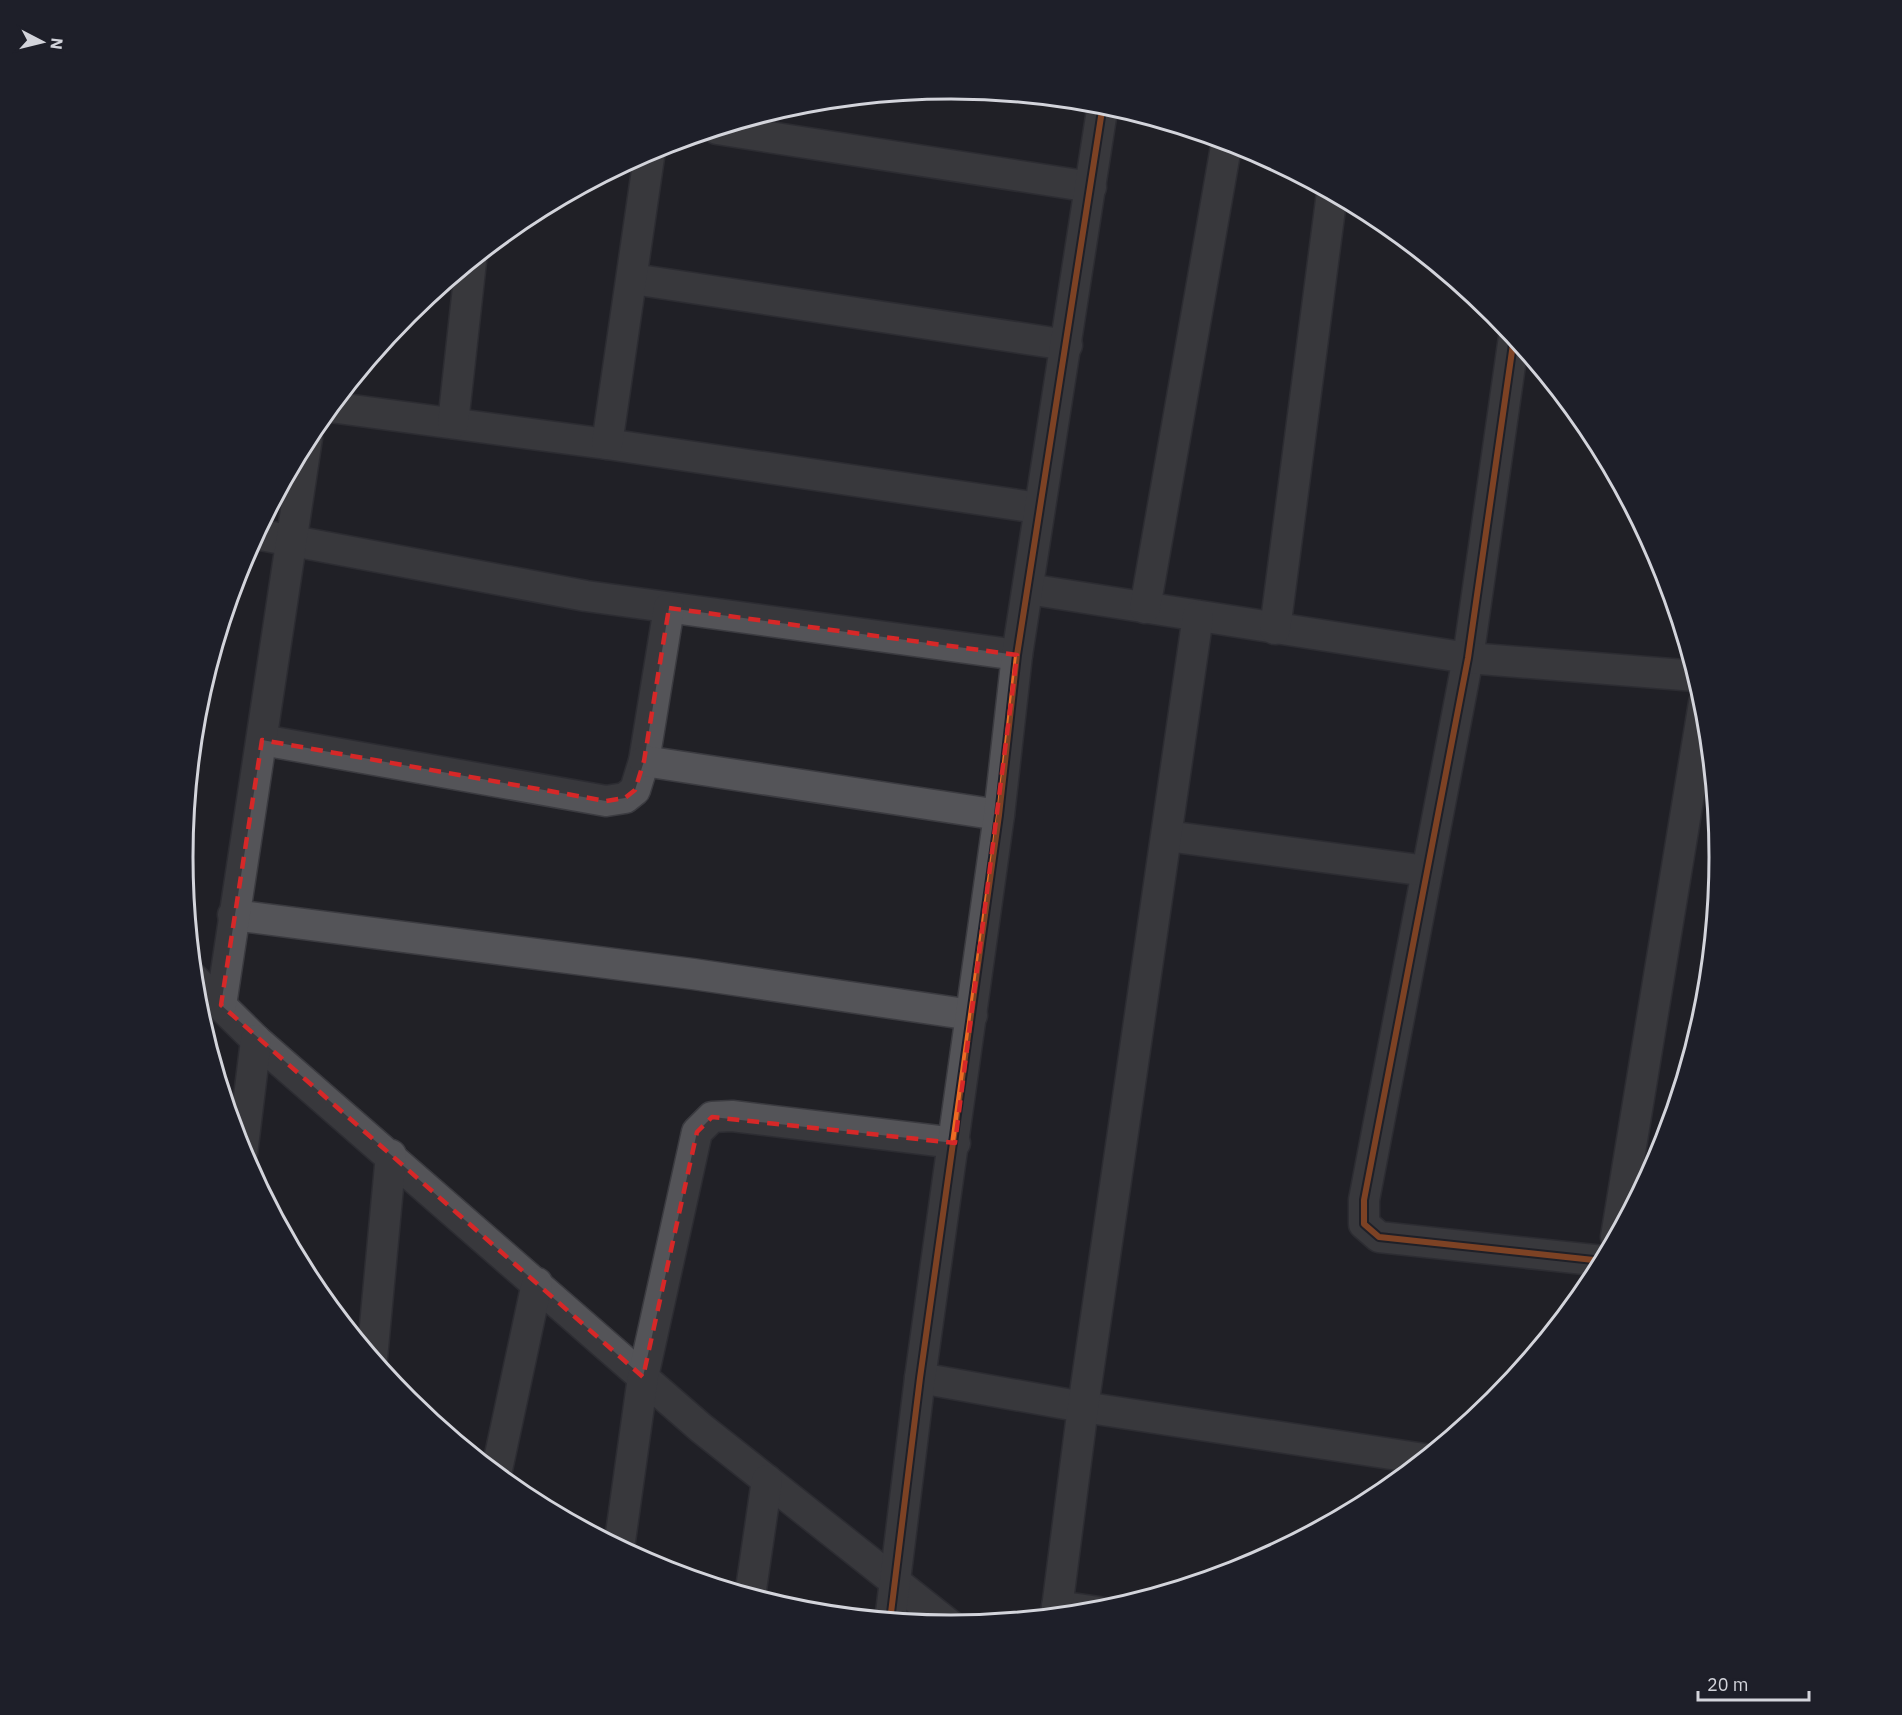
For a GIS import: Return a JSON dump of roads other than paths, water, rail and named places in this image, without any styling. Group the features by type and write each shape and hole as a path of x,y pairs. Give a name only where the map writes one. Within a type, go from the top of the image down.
{"street":[{"path":"891,1613 920,1378 955,1143 999,815 1017,655 1038,508 1067,345 1101,115"},
{"path":"733,131 1091,187"},
{"path":"1145,608 1225,151"},
{"path":"607,444 648,163"},
{"path":"1275,629 1331,202"},
{"path":"453,423 470,272"},
{"path":"633,279 1067,345"},
{"path":"1512,348 1468,658 1364,1200 1364,1224 1379,1237 1594,1260"},
{"path":"340,408 607,444 1038,508"},
{"path":"221,1005 233,915 294,541 304,462"},
{"path":"265,536 586,596 1017,655"},
{"path":"1028,589 1468,658 1687,675"},
{"path":"262,740 606,801 625,798 635,790 644,761 669,608"},
{"path":"1056,1609 1083,1407 1198,616"},
{"path":"1620,1215 1699,734"},
{"path":"644,761 999,815"},
{"path":"1167,836 1427,872"},
{"path":"233,915 693,974 972,1015"},
{"path":"204,989 256,1040 391,1155 701,1428 938,1615"},
{"path":"245,1133 256,1040"},
{"path":"620,1540 643,1377 697,1132 712,1117 732,1116 955,1143"},
{"path":"373,1348 391,1155"},
{"path":"498,1465 537,1283"},
{"path":"920,1378 1083,1407 1415,1458"},
{"path":"751,1589 767,1480"}]}
